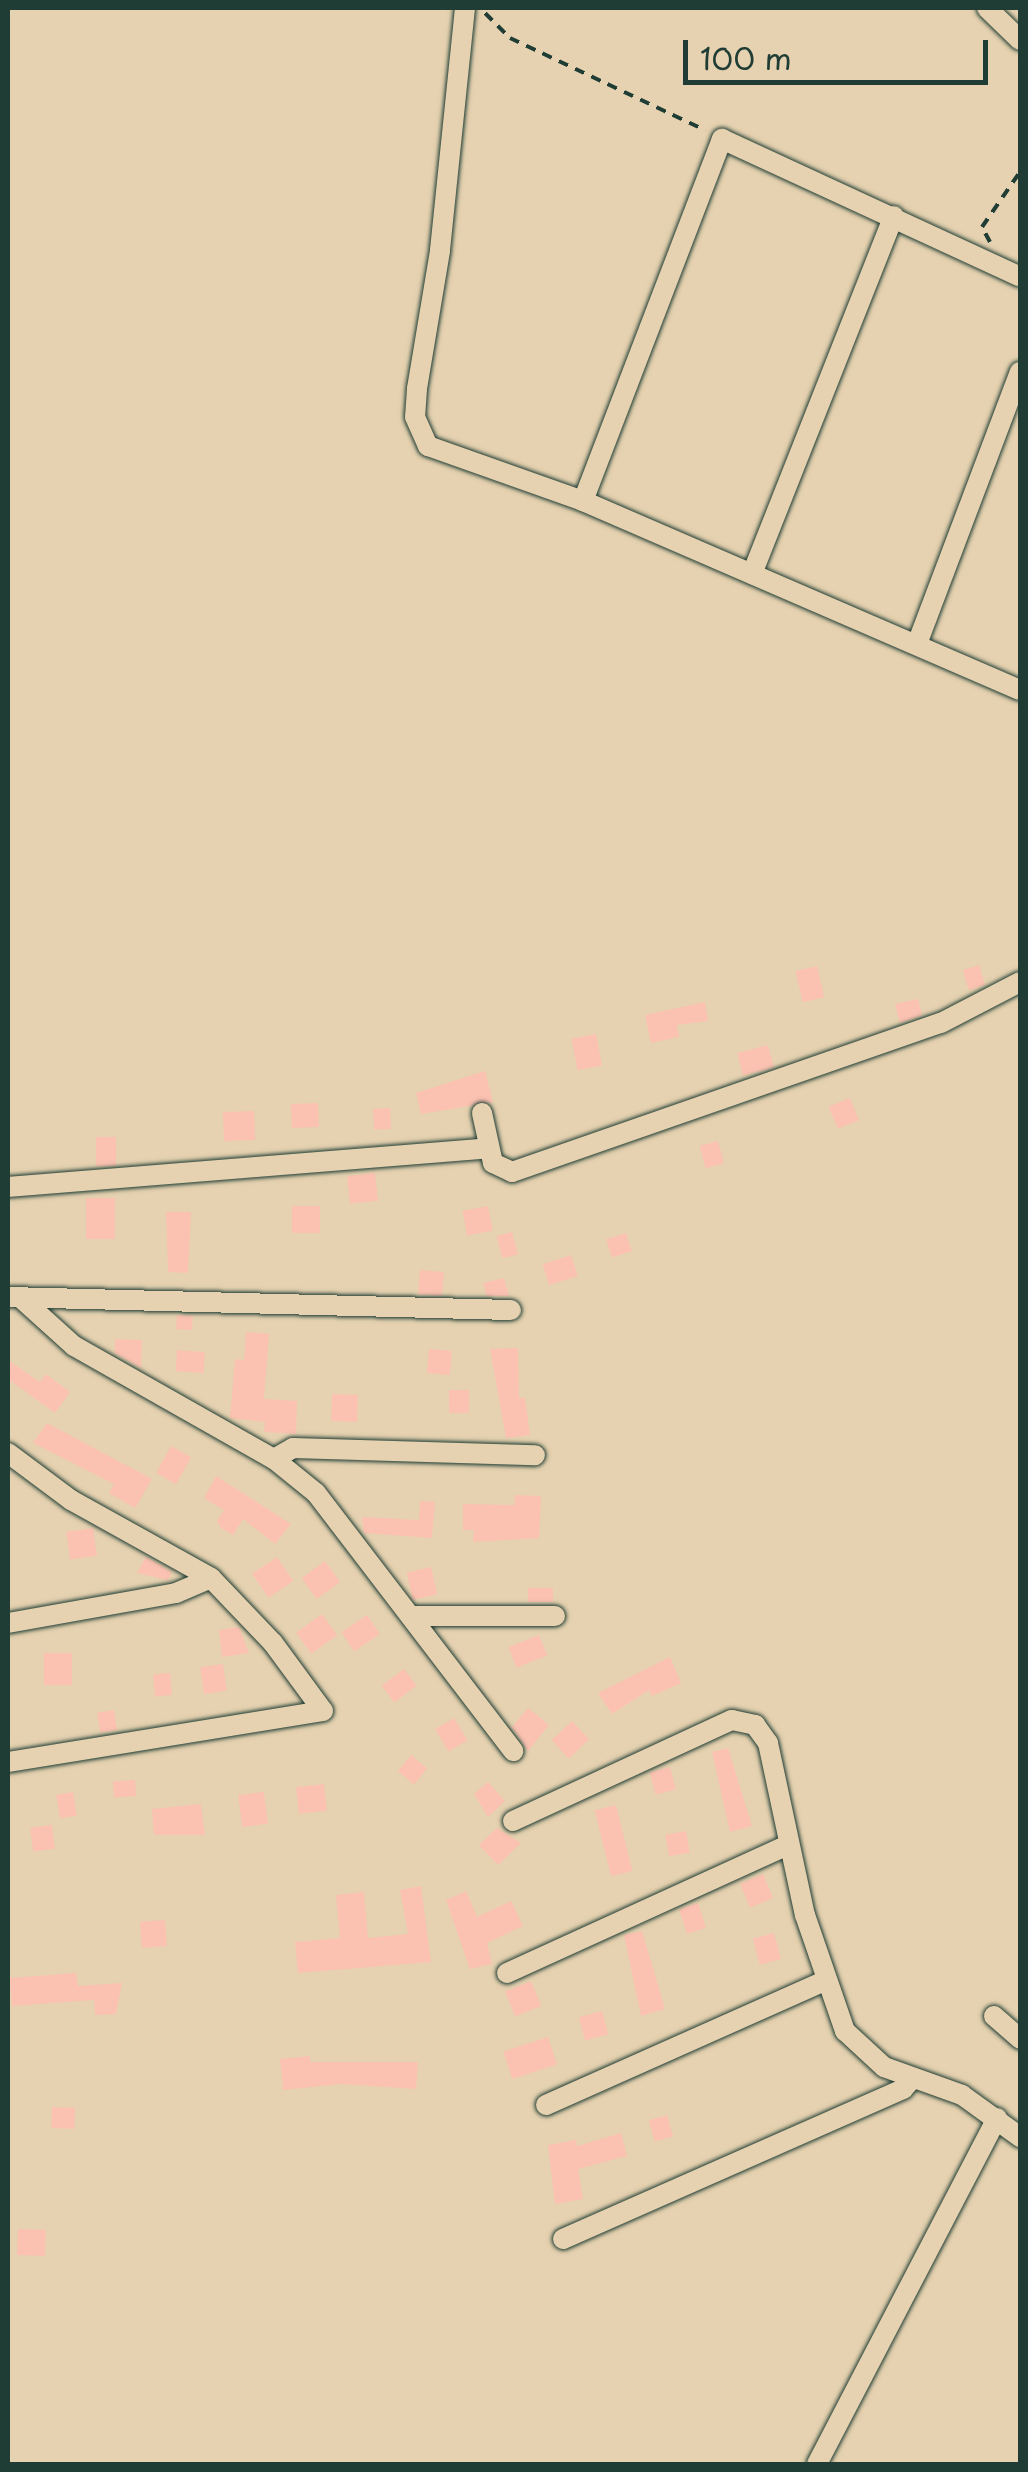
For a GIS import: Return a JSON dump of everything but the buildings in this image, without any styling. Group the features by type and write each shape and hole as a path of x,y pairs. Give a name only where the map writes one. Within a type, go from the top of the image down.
{"street":[{"path":"466,8 415,417 436,454 582,501 1020,690"},
{"path":"987,8 1020,40"},
{"path":"582,501 722,138 1020,276"},
{"path":"752,574 894,216"},
{"path":"917,644 1020,372"},
{"path":"482,1113 496,1167 512,1172 940,1023 1020,982"},
{"path":"8,1187 488,1148"},
{"path":"15,1298 511,1310"},
{"path":"15,1298 74,1346 136,1386 274,1459 334,1514 514,1751"},
{"path":"274,1459 293,1448 535,1455"},
{"path":"8,1453 72,1500 211,1578 273,1643 323,1711 8,1762"},
{"path":"8,1622 176,1594 211,1578"},
{"path":"411,1616 555,1616"},
{"path":"513,1821 740,1720 755,1725 768,1743 788,1844 824,1981 856,2043 884,2067 962,2096 1020,2137"},
{"path":"507,1973 788,1844"},
{"path":"546,2106 824,1981"},
{"path":"994,2016 1020,2039"},
{"path":"563,2239 903,2090 914,2078"},
{"path":"817,2464 997,2118"}],"path":[{"path":"480,8 510,38 722,138"},
{"path":"982,227 1020,172"}]}
